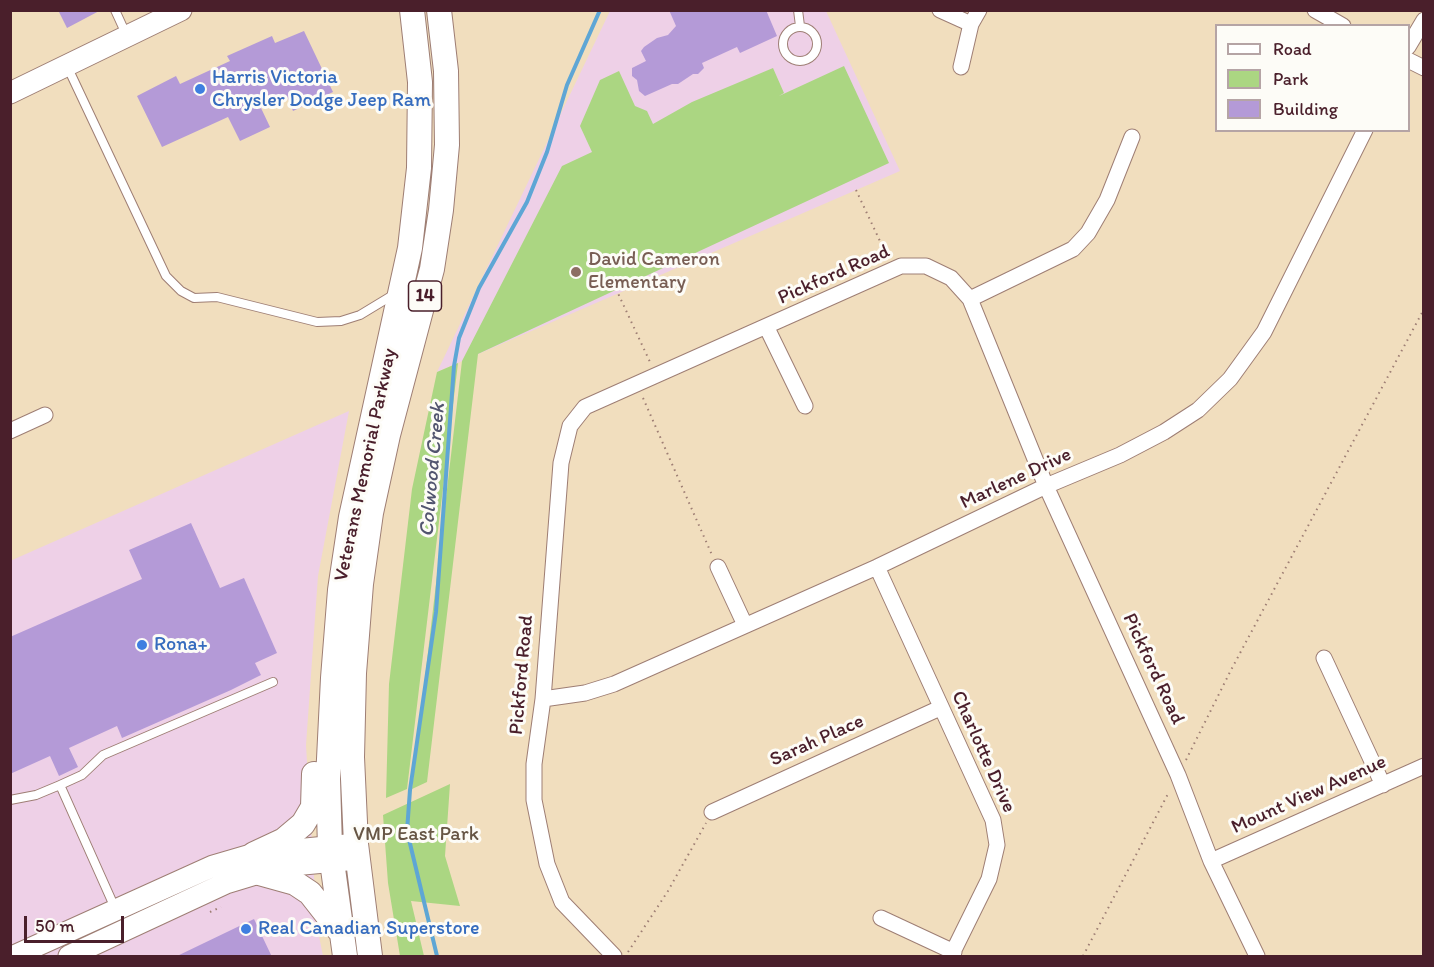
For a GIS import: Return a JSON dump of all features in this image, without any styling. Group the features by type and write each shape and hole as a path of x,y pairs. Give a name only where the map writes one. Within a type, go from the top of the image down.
{"main road":[{"path":"10,93 181,10"},
{"name":"Veterans Memorial Parkway","path":"345,957 331,854 328,779 333,678 357,541 374,412 410,248 419,168 420,82 412,10"},
{"name":"Veterans Memorial Parkway","path":"370,957 357,852 352,757 357,541 432,269 441,210 447,145 446,71 440,11"},
{"path":"69,957 256,863 303,824 313,807 318,660 328,563 340,489 374,412"},
{"path":"14,957 213,866 357,852"},
{"path":"256,863 310,893 340,932"}],"street":[{"path":"940,10 975,17 961,67"},
{"path":"1315,10 1340,24"},
{"path":"1410,44 1424,20"},
{"path":"1410,61 1424,68"},
{"name":"Marlene Drive","path":"543,699 585,693 614,684 877,567 1164,432 1198,410 1230,379 1264,332 1364,132"},
{"path":"970,299 1073,249 1088,233 1107,200 1132,137"},
{"name":"Pickford Road","path":"614,957 562,902 547,864 534,800 534,764 543,699 561,463 570,426 585,407 767,328 901,266 926,266 951,278 970,299 1046,486 1178,775 1211,861 1257,957"},
{"path":"767,328 805,406"},
{"path":"10,431 45,415"},
{"path":"718,567 745,625"},
{"name":"Charlotte Drive","path":"877,567 993,820 997,845 989,879 953,954"},
{"path":"1324,658 1383,786"},
{"name":"Sarah Place","path":"712,812 940,708"},
{"name":"Mount View Avenue","path":"1211,861 1424,766"},
{"path":"880,918 953,954"}],"lane":[{"path":"115,10 127,36"},
{"path":"798,10 800,26"},
{"path":"800,26 808,28 818,39 814,54 801,61 787,55 783,48 786,33 800,26"},
{"path":"66,66 166,276 181,291 194,298 217,297 318,322 341,321 378,306 402,290"},
{"path":"10,800 36,795 82,775 103,755 273,682"},
{"path":"60,784 116,910"}],"path":[{"path":"856,190 893,270"},
{"path":"616,289 657,376"},
{"path":"1182,767 1231,670 1424,309"},
{"path":"638,384 718,567"},
{"path":"1083,957 1171,788"},
{"path":"624,957 668,891 712,812"},
{"path":"210,912 221,907"}],"shaded area":[{"name":"David Cameron Elementary","path":"610,11 826,11 900,171 437,372"},
{"path":"349,411 318,576 306,745 317,926 323,956 11,956 10,561"}],"green space":[{"name":"David Cameron Elementary","path":"844,66 889,163 478,354 427,782 412,789 462,361 562,166 592,152 580,126 600,80 619,71 635,106 647,111 653,124 692,102 773,68 784,93 779,96"},
{"name":"VMP East Park","path":"458,363 407,789 386,798 389,684 412,489 437,372"},
{"name":"VMP East Park","path":"450,784 445,856 460,906 411,901 424,956 400,956 388,883 383,815"}],"building":[{"path":"58,10 101,10 67,28"},
{"path":"669,10 766,10 777,36 740,53 737,47 702,63 704,68 698,74 693,74 678,84 672,84 645,96 639,91 637,80 632,76 632,68 646,61 641,51 644,47 657,38 668,35 676,26"},
{"name":"Harris Victoria Chrysler Dodge Jeep Ram","path":"304,31 333,92 293,111 287,96 261,108 270,127 240,141 228,117 162,147 137,96 176,76 180,84 230,61 227,56 272,36 275,43"},
{"name":"Rona+","path":"191,523 220,588 244,578 277,653 255,663 261,675 231,690 122,738 117,726 69,748 78,767 59,776 50,756 10,774 10,637 142,579 129,550"},
{"name":"Real Canadian Superstore","path":"254,919 272,957 175,957"}],"waterway":[{"name":"Colwood Creek","path":"437,956 407,831 410,790 436,612 454,366 459,338 479,288 527,202 547,152 567,85 600,10"}],"place":[{"name":"Harris Victoria Chrysler Dodge Jeep Ram","path":"200,89"},
{"name":"David Cameron Elementary","path":"576,272"},
{"name":"Rona+","path":"142,645"},
{"name":"Real Canadian Superstore","path":"246,929"}]}
